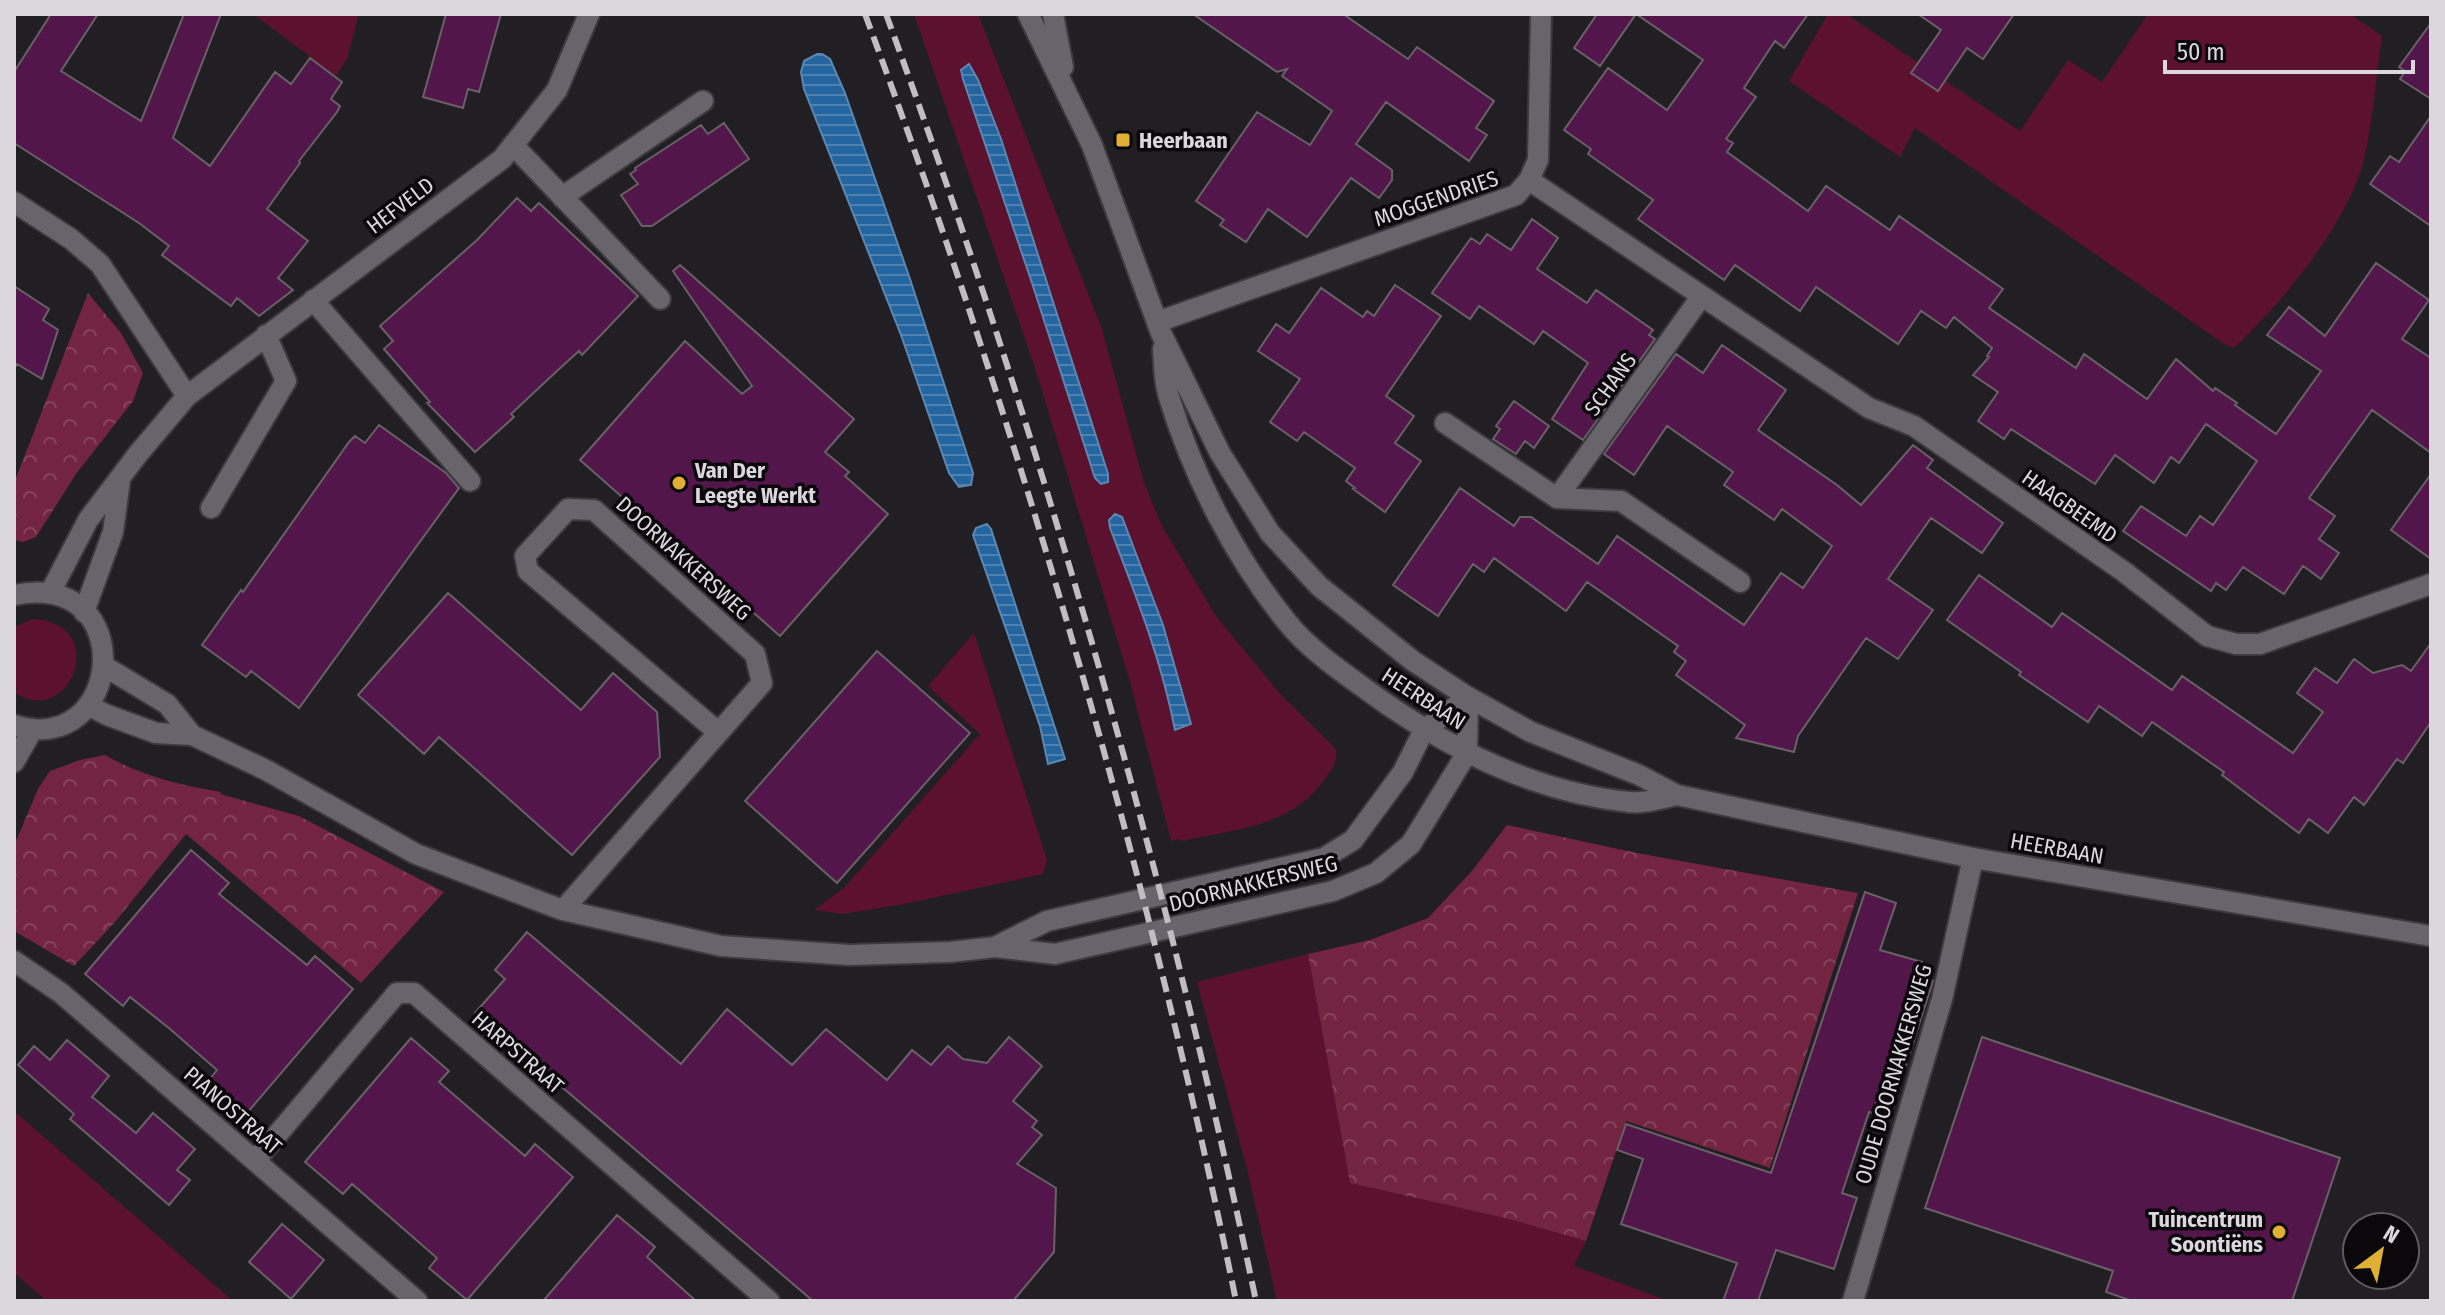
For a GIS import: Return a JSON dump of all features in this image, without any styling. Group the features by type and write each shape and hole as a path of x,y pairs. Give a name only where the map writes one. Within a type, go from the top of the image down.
{"street":[{"name":"HEFVELD","path":"50,593 88,520 187,396 502,159 557,90 589,14"},
{"name":"HEERBAAN","path":"1028,14 1092,145 1159,328 1220,453 1270,533 1319,586 1413,661 1468,697 1531,732 1639,775 1677,795 1973,858 2431,936"},
{"name":"HEERBAAN","path":"1053,14 1067,91"},
{"path":"1529,180 1538,160 1541,14"},
{"path":"562,197 703,101"},
{"path":"513,145 660,299"},
{"name":"MOGGENDRIES","path":"1159,328 1516,195 1529,180 1701,297"},
{"path":"14,202 71,239 100,264 187,396"},
{"name":"SCHANS","path":"1557,498 1701,297"},
{"name":"HAAGBEEMD","path":"1701,297 1869,408 1914,426 2123,571 2207,636 2236,644 2260,644 2431,584"},
{"path":"313,300 470,481"},
{"name":"HEERBAAN","path":"1159,328 1168,394 1192,461 1242,563 1289,624 1337,668 1424,730 1508,771 1577,793 1633,803 1677,795"},
{"path":"211,508 286,381 266,335"},
{"path":"1445,423 1557,498 1621,501 1740,582"},
{"name":"HEFVELD","path":"84,612 113,532 120,480"},
{"name":"DOORNAKKERSWEG","path":"563,910 762,683 755,654 594,510 568,509 525,556 528,571 718,732"},
{"path":"14,595 50,593 74,603 100,636 104,666 97,693 88,705 63,724 24,727 14,762"},
{"name":"DOORNAKKERSWEG","path":"104,666 167,704 192,735"},
{"path":"1467,753 1468,697"},
{"name":"DOORNAKKERSWEG","path":"995,947 1047,921 1324,858 1353,840 1403,772 1424,730 1468,697"},
{"name":"DOORNAKKERSWEG","path":"88,705 156,733 192,735 266,770 416,854 563,910 721,946 849,955 950,952 995,947 1055,954 1333,891 1376,873 1411,844 1467,753"},
{"name":"OUDE DOORNAKKERSWEG","path":"1853,1301 1942,999 1973,858"},
{"name":"PIANOSTRAAT","path":"14,961 61,993 417,1301"},
{"name":"HARPSTRAAT","path":"255,1161 397,993 414,993 769,1301"}],"shaded area":[{"path":"253,14 359,14 347,59 336,76"},
{"path":"914,14 978,14 1102,329 1144,483 1162,526 1216,616 1282,696 1335,748 1333,766 1314,793 1281,816 1243,829 1171,841 1130,682 1037,374"},
{"path":"1828,14 1846,14 2020,131 2068,60 2102,82 2148,14 2350,14 2382,36 2363,163 2343,212 2310,263 2234,348 1915,128 1900,157 1789,81"},
{"path":"33,619 57,625 71,638 76,654 74,672 65,687 52,698 34,700 14,692 14,627"},
{"path":"974,633 1047,860 1043,874 843,914 814,910 844,888 980,734 928,686"},
{"path":"1308,954 1350,1183 1509,1219 1586,1241 1574,1266 1669,1301 1277,1301 1247,1169 1197,982"},
{"path":"14,1111 233,1301 47,1301 14,1273"}],"green space":[{"path":"88,293 121,333 143,373 133,401 76,474 36,537 23,542 14,540 14,483"},
{"path":"105,755 161,779 221,792 299,816 444,892 361,983 186,834 115,922 74,966 14,931 14,846 38,789 50,771"},
{"path":"1507,825 1637,853 1858,893 1770,1168 1626,1121 1586,1241 1509,1219 1350,1183 1308,954 1370,940 1428,918 1472,871"}],"water":[{"path":"817,54 830,59 845,93 973,473 971,485 959,487 949,473 901,335 804,89 801,72 804,61"},
{"path":"969,64 1001,139 1108,482 1101,484 1095,478 963,79 961,70"},
{"path":"1115,514 1122,517 1163,625 1191,724 1175,730 1155,653 1110,528 1109,520"},
{"path":"987,524 1065,759 1048,764 1040,726 973,535 976,528"}],"building":[{"path":"51,14 98,14 61,71 141,121 184,14 221,14 173,138 210,166 275,72 291,84 310,58 342,82 331,99 340,106 337,112 267,209 308,241 278,278 293,290 259,316 237,298 231,306 162,255 169,246 139,223 14,143 14,72"},
{"path":"446,14 501,14 479,92 468,89 463,108 423,97"},
{"path":"1193,14 1343,14 1408,59 1417,47 1494,101 1476,128 1487,135 1469,161 1386,102 1356,144 1392,170 1392,180 1379,198 1351,178 1307,237 1268,209 1246,242 1220,225 1224,220 1196,201 1257,112 1310,145 1332,111 1282,76 1287,69 1277,72"},
{"path":"1597,14 1636,14 1600,66 1574,48"},
{"path":"1636,14 1808,14 1784,48 1775,41 1744,88 1756,97 1726,139 1733,143 1727,152 1808,211 1826,186 1890,230 1899,216 2003,289 1989,308 2076,368 2084,354 2147,399 2176,359 2213,391 2215,388 2237,403 2235,405 2276,434 2321,371 2267,335 2289,307 2325,336 2376,263 2429,300 2402,339 2431,358 2431,453 2372,410 2309,498 2335,516 2319,539 2339,553 2321,579 2303,566 2284,594 2243,567 2226,590 2216,583 2211,591 2123,531 2141,506 2186,536 2200,516 2213,525 2257,461 2206,424 2179,463 2171,457 2154,483 2115,455 2095,484 2011,429 2004,439 1978,421 1998,392 1973,375 1989,357 1992,348 1954,317 1946,328 1921,311 1898,344 1816,287 1800,311 1735,265 1724,280 1638,219 1653,200 1588,154 1591,149 1564,130 1608,68 1667,110 1703,60"},
{"path":"1918,14 2014,14 1983,59 1967,48 1938,91 1911,73 1941,30"},
{"path":"2431,23 2431,99 2400,79 2405,71 2399,67"},
{"path":"2431,116 2431,226 2370,184 2390,156 2399,162"},
{"path":"724,123 749,159 652,226 642,226 621,195 638,184 630,174 701,125 708,134"},
{"path":"517,198 531,211 539,203 638,296 582,355 579,351 558,370 511,414 514,417 475,452 427,403 430,402 384,349 393,341 380,326 477,240"},
{"path":"1532,219 1558,238 1537,269 1587,303 1596,290 1653,330 1649,335 1655,339 1583,440 1552,419 1588,363 1543,331 1534,344 1479,306 1470,319 1432,293 1471,238 1480,244 1487,234 1511,250"},
{"path":"680,265 854,419 825,452 849,472 845,476 888,514 780,636 580,460 685,341 742,394 752,386 673,271"},
{"path":"1395,285 1441,316 1386,396 1414,416 1395,443 1421,461 1385,512 1346,481 1355,468 1304,432 1297,441 1270,422 1300,379 1258,351 1276,324 1289,333 1321,288 1363,317 1367,311 1374,316"},
{"path":"14,286 49,309 43,320 58,330 42,379 17,364 14,369"},
{"path":"1722,345 1786,390 1758,430 1861,505 1913,445 1933,460 1927,468 2003,523 1982,553 1931,518 1888,579 1933,610 1898,659 1866,638 1798,736 1794,752 1736,738 1745,725 1676,675 1686,661 1674,652 1678,646 1587,582 1566,611 1494,558 1484,572 1473,564 1438,616 1393,585 1460,488 1514,526 1520,517 1531,517 1598,564 1617,536 1744,625 1781,573 1803,588 1832,546 1782,509 1774,520 1724,485 1733,472 1667,426 1634,475 1604,454 1676,354 1703,373"},
{"path":"1514,401 1549,426 1534,448 1525,441 1516,454 1493,439 1500,429 1496,426"},
{"path":"379,425 446,473 459,488 299,708 251,671 246,677 202,645 349,442 355,436 365,443"},
{"path":"2431,474 2431,559 2391,530"},
{"path":"1979,575 2052,627 2062,613 2172,690 2182,676 2293,753 2323,712 2297,693 2315,668 2337,683 2354,659 2373,673 2402,665 2411,671 2431,643 2431,722 2403,763 2397,759 2364,805 2354,797 2328,833 2309,819 2299,833 2222,775 2224,772 2152,722 2142,736 2099,706 2088,722 1947,620"},
{"path":"448,593 581,710 613,673 657,712 660,757 572,855 439,737 424,754 358,695"},
{"path":"877,651 970,733 837,883 745,801"},
{"path":"191,850 229,883 219,894 307,965 315,956 353,989 247,1113 209,1080 217,1070 170,1029 130,997 123,1006 85,974"},
{"path":"1865,892 1896,903 1880,950 1922,962 1918,976 1933,981 1904,1071 1890,1066 1873,1113 1869,1112 1842,1193 1857,1198 1834,1269 1776,1250 1758,1301 1723,1301 1737,1263 1621,1224 1643,1159 1617,1150 1626,1124 1771,1173"},
{"path":"527,932 681,1064 727,1009 792,1065 826,1029 887,1080 912,1050 931,1065 948,1046 963,1059 987,1063 1009,1037 1042,1066 1013,1101 1037,1121 1032,1127 1042,1135 1017,1164 1056,1188 1054,1252 1013,1301 813,1301 475,1013 505,979 495,970"},
{"path":"1982,1037 2340,1158 2292,1301 2132,1301 2106,1292 2113,1271 1925,1208"},
{"path":"411,1038 449,1071 439,1082 525,1156 535,1144 573,1177 467,1300 429,1268 437,1258 352,1184 343,1194 305,1162"},
{"path":"67,1040 109,1076 92,1097 136,1133 153,1113 195,1149 177,1170 190,1180 169,1205 70,1119 74,1114 18,1065 34,1046 50,1060"},
{"path":"617,1215 655,1247 647,1257 696,1301 543,1301"},
{"path":"282,1224 324,1260 291,1299 249,1262"}],"railway":[{"path":"865,14 976,330 1075,650 1162,974 1236,1301"},
{"path":"886,14 996,331 1094,651 1181,974 1256,1301"}],"place":[{"name":"Heerbaan","path":"1123,140"},
{"name":"Van Der Leegte Werkt","path":"679,483"},
{"name":"Tuincentrum Soontiëns","path":"2279,1232"}]}
